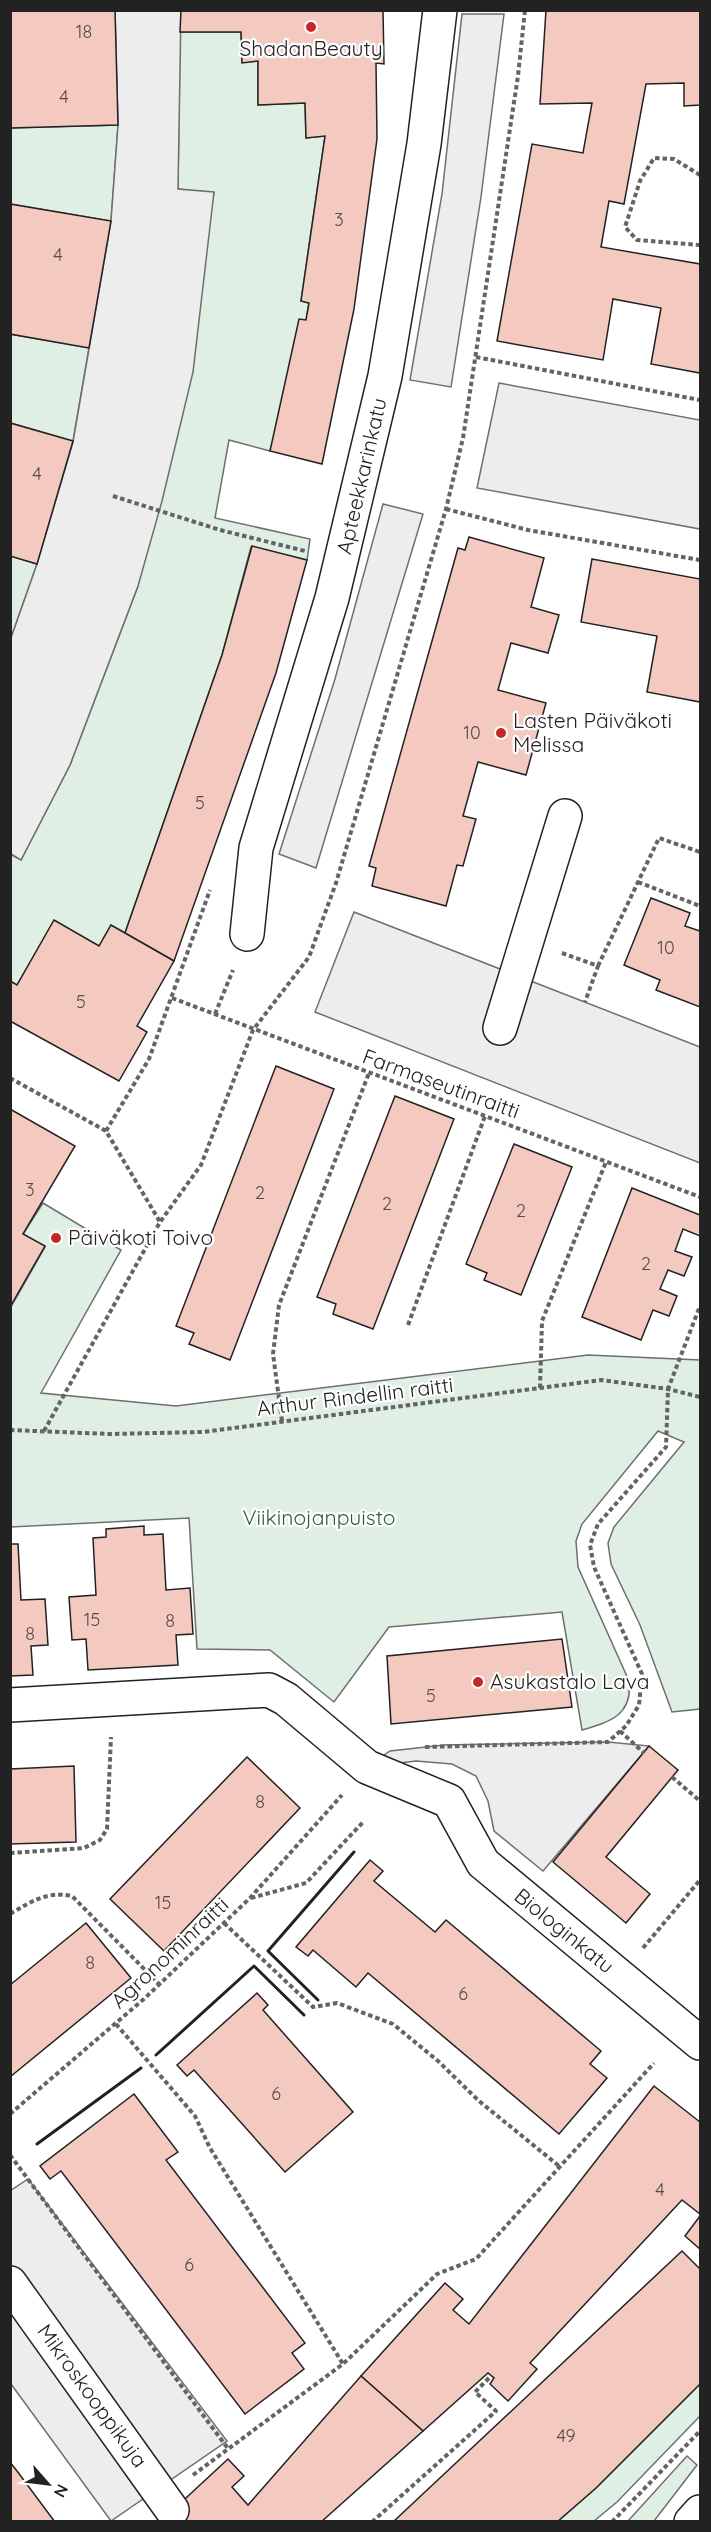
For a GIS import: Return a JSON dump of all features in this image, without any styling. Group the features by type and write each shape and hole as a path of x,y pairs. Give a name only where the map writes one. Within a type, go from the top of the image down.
{"street":[{"name":"Apteekkarinkatu","path":"247,934 256,848 332,598 385,376 424,144 440,10"},
{"path":"500,1028 565,816"},
{"name":"Biologinkatu","path":"113,1699 269,1690 286,1699 367,1767 450,1801 483,1863 700,2043"},
{"path":"10,1705 113,1699"},
{"name":"Mikroskooppikuja","path":"10,2283 168,2503"},
{"path":"691,2522 700,2512"}],"path":[{"path":"44,1431 160,1222 201,1165 253,1030 309,957 336,883 446,509 463,438 518,76 525,10"},
{"path":"700,175 674,159 654,158 640,181 626,227 638,240 700,245"},
{"path":"476,357 700,400"},
{"path":"113,496 220,530 315,554"},
{"path":"446,509 528,530 700,560"},
{"path":"585,1002 598,966 659,838 700,852"},
{"path":"638,882 700,906"},
{"path":"106,1131 149,1059 212,886"},
{"path":"215,1014 247,934"},
{"path":"527,940 598,966"},
{"name":"Farmaseutinraitti","path":"172,998 700,1197"},
{"path":"282,1421 273,1354 279,1305 369,1073"},
{"path":"10,1078 106,1131 160,1222"},
{"path":"408,1325 484,1116"},
{"path":"540,1388 542,1321 606,1162"},
{"path":"444,1745 608,1742 620,1731 639,1705 642,1674 594,1567 590,1545 598,1524 666,1447 668,1389 700,1306"},
{"name":"Arthur Rindellin raitti","path":"10,1430 110,1434 203,1432 601,1380 668,1389 700,1397"},
{"path":"10,1852 84,1848 100,1840 107,1828 113,1699"},
{"path":"620,1731 644,1752"},
{"path":"672,1777 700,1800"},
{"name":"Agronominraitti","path":"10,2114 160,1985 250,1898 338,1800"},
{"path":"250,1898 306,1883 364,1821"},
{"path":"639,1953 700,1880"},
{"path":"10,1914 36,1899 56,1893 72,1896 160,1985"},
{"path":"224,1923 313,2007 338,2003 393,2025 438,2061 479,2101 559,2166"},
{"path":"116,2024 195,2116 210,2148 343,2364"},
{"path":"168,2503 229,2450 343,2364 437,2274 476,2259 654,2063"},
{"path":"10,2155 229,2450"},
{"path":"372,2522 496,2411 475,2392 491,2376"},
{"path":"612,2522 700,2431"}],"green space":[{"path":"180,32 241,32 242,62 258,61 258,105 305,103 306,138 325,136 301,301 309,303 270,451 229,440 215,518 310,539 307,560 251,547 222,655 125,933 111,925 99,946 54,921 17,985 11,981 10,854 21,860 70,765 138,586 214,193 178,189"},
{"path":"118,125 111,221 11,204 10,128"},
{"path":"10,334 89,348 73,441 11,423"},
{"path":"11,556 37,564 11,638"},
{"name":"Viikinojanpuisto","path":"43,1203 121,1250 41,1393 176,1406 588,1355 700,1360 700,1709 672,1712 640,1625 611,1564 608,1543 614,1527 684,1442 658,1431 582,1524 576,1541 578,1567 629,1681 627,1702 618,1715 602,1724 582,1730 562,1612 389,1627 334,1702 270,1650 197,1649 189,1518 11,1527 11,1307 45,1247 23,1234"},
{"path":"700,2384 700,2416 617,2502 594,2521 557,2522 596,2488"},
{"path":"687,2456 697,2465 654,2521 628,2521"}],"shaded area":[{"path":"115,11 181,11 178,189 214,192 193,372 162,501 138,586 70,765 21,860 11,854 11,638 37,564 73,442 111,221 118,125"},
{"path":"462,14 504,14 481,197 451,387 410,380 442,194"},
{"path":"499,383 700,420 700,529 477,488"},
{"path":"383,504 423,514 316,868 279,854 335,679"},
{"path":"354,912 700,1047 700,1163 315,1012"},
{"path":"608,1742 649,1746 543,1871 494,1831 488,1801 476,1776 452,1764 416,1761 367,1767 390,1751 444,1745"},
{"path":"28,2179 227,2441 111,2521 11,2384 10,2191"}],"building":[{"path":"10,10 115,10 118,125 10,128"},
{"path":"181,10 383,10 384,64 376,63 377,139 354,309 322,464 270,451 299,319 306,320 309,303 301,301 325,136 306,138 305,103 258,105 258,61 242,63 241,32 180,32"},
{"path":"546,10 700,10 700,105 684,106 684,83 646,84 624,204 609,201 601,247 700,264 700,373 651,364 661,308 613,299 603,360 497,341 532,144 583,153 592,103 540,104"},
{"path":"10,204 111,221 89,348 10,334"},
{"path":"10,423 73,441 37,564 10,556"},
{"path":"469,537 544,558 531,607 559,615 548,653 511,643 498,690 546,703 526,775 478,762 463,816 476,819 463,866 457,865 446,906 372,886 376,868 369,866 458,548 465,550"},
{"path":"252,546 307,560 276,673 174,961 125,933 222,655"},
{"path":"592,559 700,579 700,702 647,692 657,636 581,622"},
{"path":"651,898 690,913 685,926 700,931 700,1007 656,990 660,980 624,965"},
{"path":"54,920 99,946 111,925 174,961 137,1026 147,1032 119,1081 10,1021 10,981 17,985"},
{"path":"276,1066 334,1089 230,1360 189,1344 194,1333 176,1326"},
{"path":"395,1096 454,1119 373,1329 333,1314 336,1304 317,1297"},
{"path":"10,1109 75,1146 23,1234 45,1246 10,1307"},
{"path":"514,1144 572,1167 521,1295 484,1280 487,1273 466,1264"},
{"path":"632,1188 700,1215 700,1236 683,1229 675,1251 692,1257 684,1276 668,1270 660,1289 677,1296 669,1316 653,1310 641,1340 582,1317"},
{"path":"144,1526 144,1535 163,1534 166,1590 190,1588 193,1634 176,1635 178,1665 88,1670 86,1639 72,1640 69,1597 96,1595 93,1538 106,1537 106,1529"},
{"path":"10,1544 18,1544 21,1600 45,1599 48,1645 31,1646 33,1675 10,1676"},
{"name":"Asukastalo Lava","path":"562,1639 572,1707 391,1724 387,1656"},
{"path":"649,1746 678,1770 606,1857 650,1894 626,1923 553,1862"},
{"path":"247,1757 300,1808 164,1951 110,1899"},
{"path":"74,1766 76,1842 10,1844 10,1769"},
{"path":"370,1860 383,1871 374,1881 435,1932 446,1920 601,2051 590,2064 607,2078 559,2134 368,1973 356,1987 313,1950 308,1956 296,1947"},
{"path":"86,1923 131,1978 10,2077 10,1985"},
{"path":"257,1993 268,2005 263,2010 353,2112 285,2172 194,2070 187,2076 177,2065"},
{"path":"654,2086 700,2122 700,2214 682,2200 530,2363 537,2369 508,2401 490,2384 494,2378 488,2373 423,2431 361,2376 445,2283 463,2299 453,2310 469,2324"},
{"path":"134,2094 178,2152 166,2160 305,2343 292,2353 304,2369 245,2414 61,2171 50,2179 40,2166"},
{"path":"700,2216 700,2249 685,2236"},
{"path":"682,2251 700,2269 700,2384 596,2488 557,2522 393,2522"},
{"path":"361,2376 423,2431 321,2522 160,2522 228,2459 244,2476 232,2487 248,2505"},
{"path":"10,2462 17,2471 55,2522 10,2522"}],"wall":[{"path":"318,2000 268,1951 354,1852"},
{"path":"156,2055 254,1966 304,2015"},
{"path":"37,2144 141,2068"}],"place":[{"name":"ShadanBeauty","path":"311,27"},
{"name":"Lasten Päiväkoti Melissa","path":"501,733"},
{"name":"Päiväkoti Toivo","path":"56,1238"},
{"name":"Asukastalo Lava","path":"478,1682"}]}
